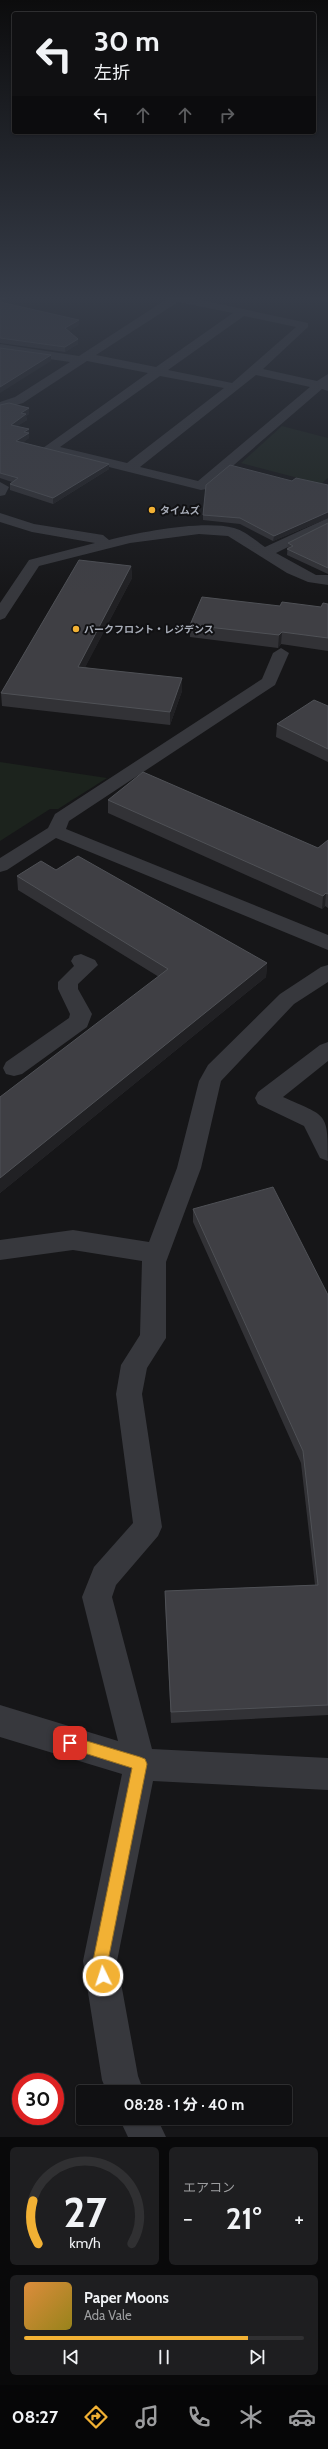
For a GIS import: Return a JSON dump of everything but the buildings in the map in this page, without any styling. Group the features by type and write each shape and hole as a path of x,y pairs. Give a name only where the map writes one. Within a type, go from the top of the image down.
{"street":[{"path":"0,406 19,400 24,397"},
{"path":"122,397 50,448 201,486 310,397"},
{"path":"130,468 222,397"},
{"path":"0,486 2,487 0,492"},
{"path":"0,517 32,528 98,538 106,545"},
{"path":"265,552 328,522"},
{"path":"0,615 34,563 130,539 199,530 231,532 292,570 313,579 328,580"},
{"path":"0,866 55,831 62,818 269,682 281,653"},
{"path":"55,831 328,943"},
{"path":"14,1068 79,1022 81,1014 68,989 68,982 88,965 80,961"},
{"path":"122,2085 120,2080 100,1961 140,1764 97,1597 104,1577 148,1527 129,1394 134,1365 153,1338 154,1262 156,1253 189,1168 210,1081 216,1070 287,999 328,972"},
{"path":"328,1050 266,1098 313,1120 328,1152"},
{"path":"0,1250 73,1240 156,1253"},
{"path":"0,1722 140,1764 328,1774"},
{"path":"141,2125 147,2137"}],"shaded area":[{"path":"282,426 328,438 328,478 321,484 241,463"},
{"path":"0,762 107,778 58,809 50,809 0,841"}],"place":[{"name":"タイムズ","path":"152,510"},
{"name":"パークフロント・レジデンス","path":"76,629"}],"route":[{"path":"70,1743 140,1764 100,1961 103,1976"}]}
